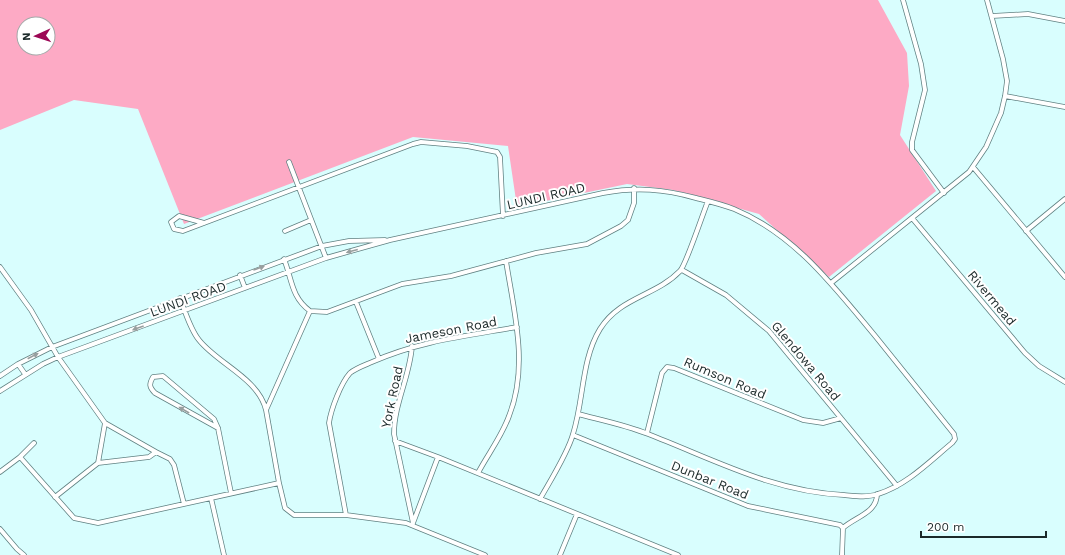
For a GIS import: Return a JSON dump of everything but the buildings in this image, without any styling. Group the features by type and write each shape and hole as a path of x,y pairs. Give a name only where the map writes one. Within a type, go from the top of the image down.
{"street":[{"path":"903,0 921,64 925,90 912,142 912,150 944,193"},
{"path":"832,283 974,167 993,132 1005,96 1006,70 987,0"},
{"path":"992,16 1028,14 1065,22"},
{"path":"1005,96 1065,107"},
{"path":"204,224 179,216 171,222 174,229 183,231 204,224 418,142 467,146 495,151 500,156 503,216"},
{"path":"289,162 326,258"},
{"path":"974,167 1065,277"},
{"path":"284,259 295,296 299,301 310,311 327,312 402,284 451,276 536,253 587,244 621,226 631,216 634,188"},
{"name":"LUNDI ROAD","path":"0,391 24,374 58,357 326,258 390,240 603,193 634,188 674,192 744,213 774,232 802,253 832,283 954,434 955,439 952,443 908,480 897,486"},
{"path":"1026,231 1065,199"},
{"path":"540,499 573,436 593,342 609,316 629,301 664,284 682,270 708,201"},
{"name":"Rivermead","path":"912,218 1025,353 1039,366 1065,382"},
{"path":"285,231 311,220"},
{"name":"LUNDI ROAD","path":"0,376 18,364 52,347 284,259 322,246 348,241 390,240"},
{"path":"478,472 507,422 513,406 520,365 520,348 506,261"},
{"path":"0,267 31,310 58,357 105,423 170,459 174,465 184,504"},
{"name":"Glendowa Road","path":"682,270 726,295 760,322 785,349 897,486"},
{"path":"240,275 245,288"},
{"path":"180,298 200,341 258,394 266,410 279,483 286,508 289,513 294,515 346,515 412,524 485,555"},
{"path":"356,302 379,359"},
{"path":"266,410 310,311"},
{"name":"Jameson Road","path":"346,515 331,434 330,414 350,374 379,359 412,346 517,327"},
{"name":"York Road","path":"412,346 410,365 394,424 395,441 412,524"},
{"path":"18,364 24,374"},
{"name":"Rumson Road","path":"647,433 662,373 667,368 674,368 803,420 823,424 841,418"},
{"path":"218,428 155,393 150,388 153,377 163,376 214,419 218,428 231,493"},
{"path":"578,414 647,433 736,471 789,488 837,495 863,496 877,494 897,486"},
{"path":"98,463 105,423"},
{"name":"Dunbar Road","path":"573,436 748,506 840,525 843,528"},
{"path":"395,441 478,472 678,555"},
{"path":"0,472 20,457 34,443"},
{"path":"55,497 98,463 149,457 156,452"},
{"path":"20,457 74,518 98,524 279,483"},
{"path":"412,524 438,457"},
{"path":"842,555 843,528 854,518 873,508 877,500 877,494"},
{"path":"211,498 224,555"},
{"path":"560,555 577,514"},
{"path":"0,529 24,555"}],"shaded area":[{"path":"0,0 878,0 907,53 909,86 900,135 936,191 829,277 759,214 673,190 627,184 517,207 508,146 413,137 184,224 138,109 74,100 0,130"}]}
